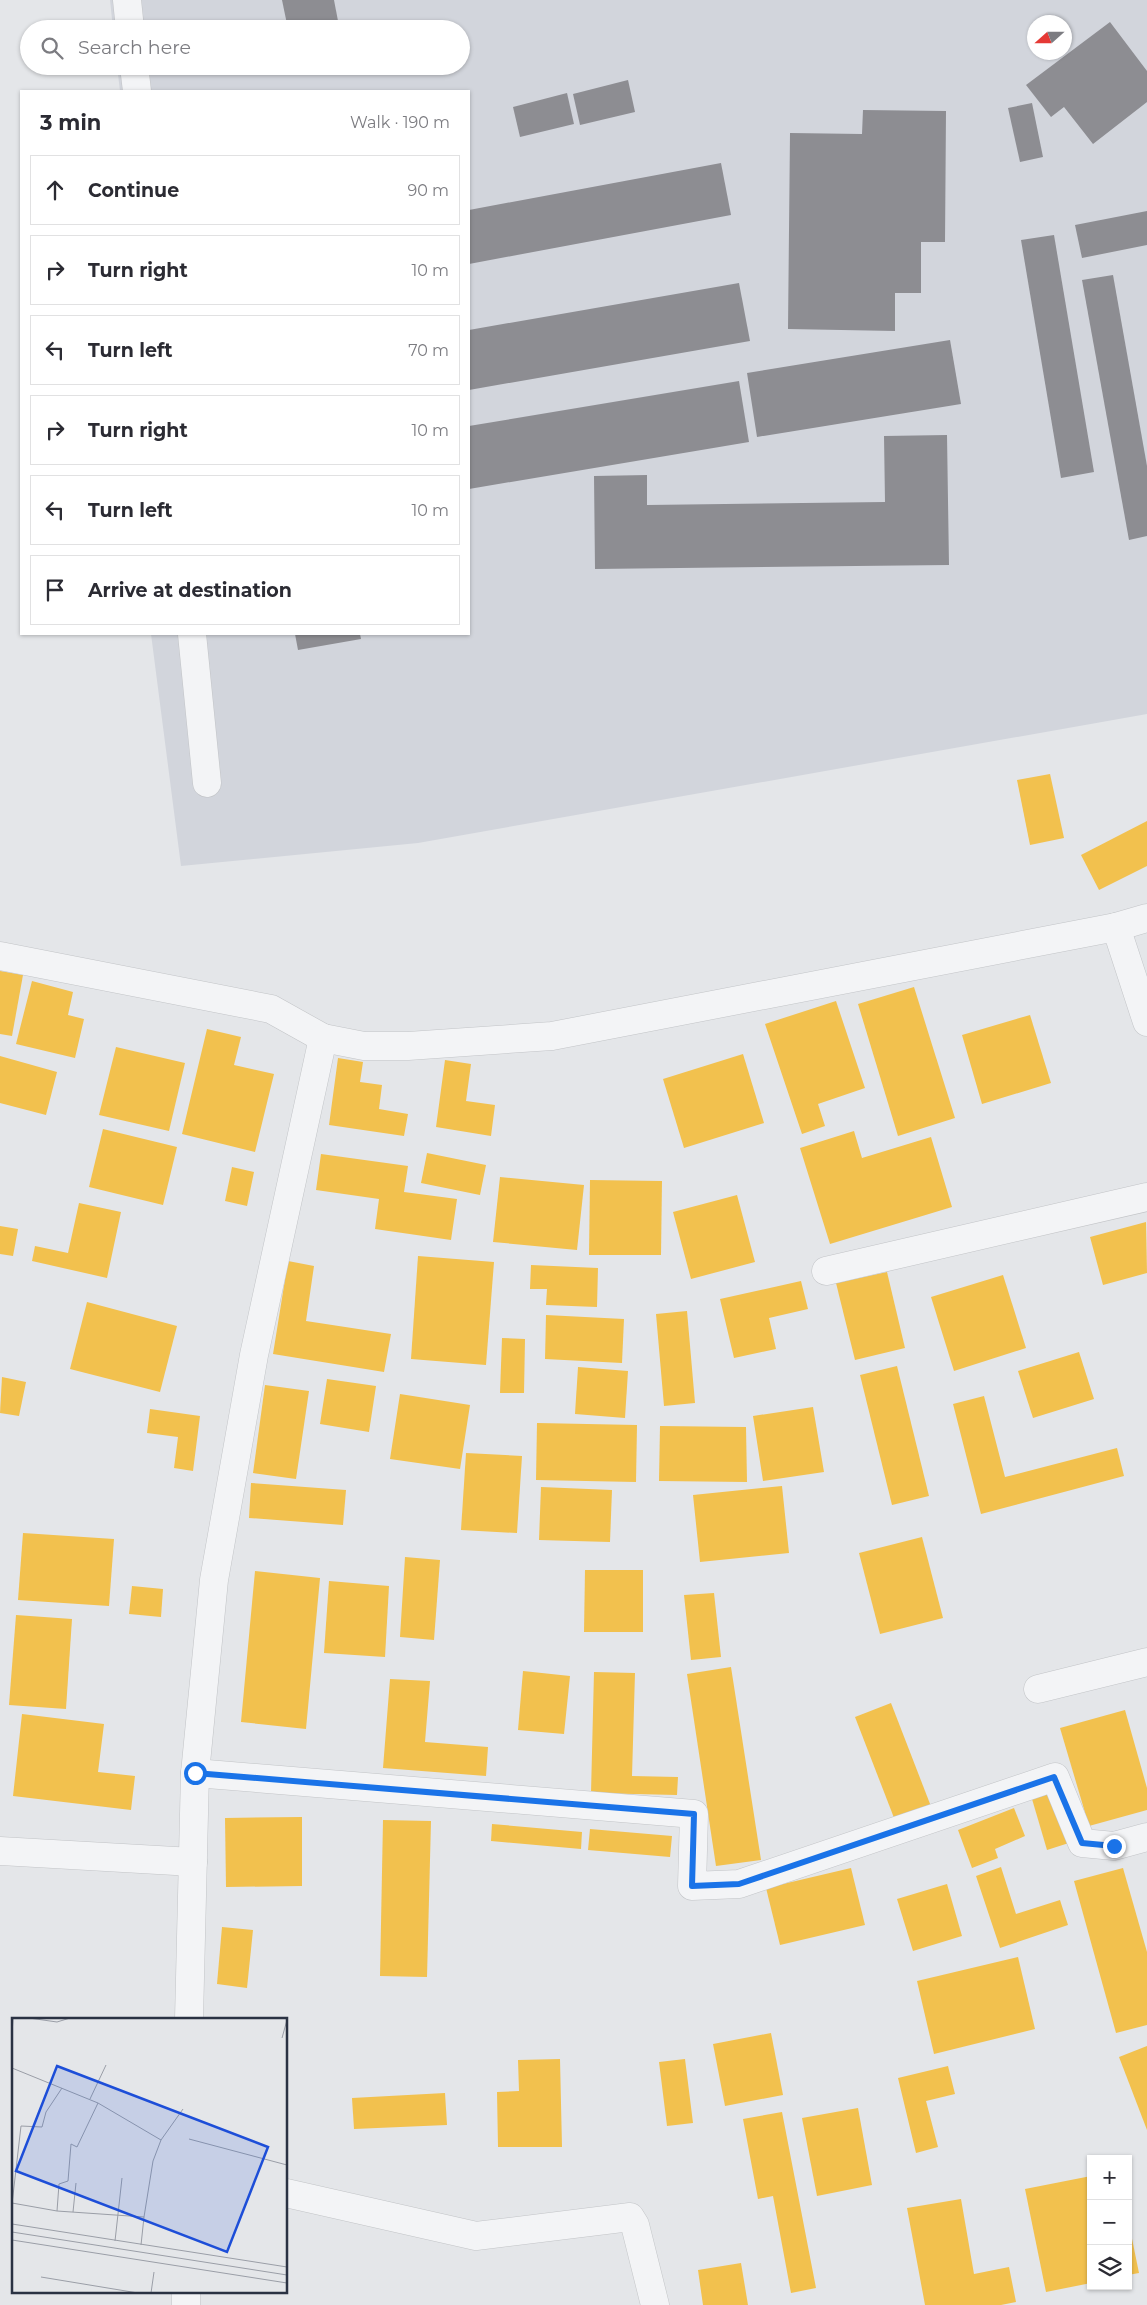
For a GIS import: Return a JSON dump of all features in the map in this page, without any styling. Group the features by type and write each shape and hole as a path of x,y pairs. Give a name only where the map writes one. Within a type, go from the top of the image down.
{"street":[{"path":"127,0 129,20"},
{"path":"135,75 137,90"},
{"path":"192,635 208,783"},
{"path":"0,956 271,1008 323,1038 364,1046 408,1046 552,1036 1116,926 1147,918"},
{"path":"1116,926 1147,1022"},
{"path":"190,2018 195,1773 214,1580 254,1356 323,1038"},
{"path":"826,1271 1147,1196"},
{"path":"1038,1689 1147,1662"},
{"path":"195,1773 694,1814 692,1886 739,1884 1054,1777 1082,1843 1114,1846 1147,1837"},
{"path":"0,1851 193,1862"},
{"path":"288,2193 476,2236 630,2217 635,2225 655,2305"},
{"path":"186,2292 186,2305"}],"shaded area":[{"path":"110,0 1147,0 1147,714 418,843 181,866 151,635 470,635 470,90 120,90 118,75 470,75 470,20 112,20"}],"building: Homes":[{"path":"1050,774 1064,838 1030,845 1017,780"},
{"path":"1147,821 1147,866 1099,890 1081,855"},
{"path":"0,971 23,975 12,1036 0,1034"},
{"path":"32,981 73,992 68,1015 84,1019 75,1058 16,1044"},
{"path":"914,987 955,1118 898,1136 858,1004"},
{"path":"836,1001 865,1088 818,1104 825,1126 802,1134 765,1024"},
{"path":"1030,1015 1051,1083 982,1104 962,1035"},
{"path":"207,1029 241,1037 234,1065 274,1074 255,1152 182,1134"},
{"path":"116,1047 185,1063 169,1131 99,1115"},
{"path":"743,1054 764,1123 684,1148 663,1079"},
{"path":"0,1056 57,1072 46,1115 0,1103"},
{"path":"338,1058 363,1062 360,1082 382,1085 379,1109 408,1114 404,1136 329,1125"},
{"path":"445,1060 471,1064 466,1101 495,1105 491,1136 436,1127"},
{"path":"103,1129 177,1147 163,1205 89,1187"},
{"path":"854,1131 862,1158 931,1137 952,1207 830,1244 800,1148"},
{"path":"427,1153 486,1165 480,1195 421,1183"},
{"path":"321,1154 408,1166 404,1192 457,1199 451,1240 375,1229 379,1199 316,1190"},
{"path":"232,1167 254,1172 247,1206 225,1201"},
{"path":"500,1177 584,1185 577,1250 493,1242"},
{"path":"590,1180 662,1181 661,1255 589,1255"},
{"path":"737,1195 755,1262 691,1279 673,1212"},
{"path":"79,1203 121,1212 107,1278 32,1261 35,1246 68,1253"},
{"path":"1146,1222 1147,1273 1103,1285 1090,1237"},
{"path":"0,1226 18,1229 13,1256 0,1254"},
{"path":"418,1256 494,1262 486,1365 411,1359"},
{"path":"288,1261 314,1266 306,1321 391,1334 384,1372 273,1354"},
{"path":"531,1265 598,1268 597,1307 546,1305 547,1289 530,1289"},
{"path":"887,1272 905,1348 855,1360 836,1283"},
{"path":"1003,1275 1026,1348 954,1371 931,1297"},
{"path":"801,1281 808,1309 769,1318 776,1349 734,1358 720,1299"},
{"path":"87,1302 177,1326 160,1392 70,1369"},
{"path":"687,1311 695,1403 664,1406 656,1314"},
{"path":"546,1315 624,1319 622,1363 545,1359"},
{"path":"502,1338 525,1339 524,1393 500,1393"},
{"path":"1079,1352 1094,1399 1033,1418 1018,1371"},
{"path":"897,1366 929,1496 892,1505 860,1375"},
{"path":"578,1367 628,1371 625,1418 575,1414"},
{"path":"2,1377 26,1382 19,1416 0,1413"},
{"path":"327,1379 376,1386 369,1432 320,1424"},
{"path":"265,1385 309,1391 296,1479 253,1473"},
{"path":"400,1394 470,1405 460,1469 390,1459"},
{"path":"984,1396 1005,1477 1117,1448 1124,1476 981,1514 953,1404"},
{"path":"813,1407 824,1472 763,1481 753,1416"},
{"path":"150,1409 200,1416 193,1471 174,1468 178,1437 147,1433"},
{"path":"537,1423 637,1425 636,1482 536,1480"},
{"path":"660,1426 746,1427 747,1482 659,1481"},
{"path":"466,1453 522,1456 517,1533 461,1530"},
{"path":"251,1483 346,1490 343,1525 249,1518"},
{"path":"782,1486 789,1553 700,1562 693,1495"},
{"path":"541,1487 612,1490 610,1542 539,1540"},
{"path":"23,1533 114,1539 109,1606 18,1600"},
{"path":"922,1537 943,1618 880,1634 859,1553"},
{"path":"405,1557 440,1560 434,1640 400,1637"},
{"path":"585,1570 643,1570 643,1632 584,1632"},
{"path":"255,1571 320,1578 306,1729 241,1722"},
{"path":"329,1581 389,1586 385,1657 324,1653"},
{"path":"132,1586 163,1589 161,1617 129,1614"},
{"path":"714,1593 721,1657 691,1660 684,1595"},
{"path":"16,1615 72,1619 66,1709 9,1705"},
{"path":"731,1667 761,1860 716,1866 687,1674"},
{"path":"523,1671 570,1676 564,1734 518,1730"},
{"path":"594,1672 635,1673 632,1776 678,1777 677,1795 591,1793"},
{"path":"390,1679 430,1681 425,1742 488,1747 486,1776 383,1768"},
{"path":"891,1703 932,1809 896,1823 855,1717"},
{"path":"1125,1710 1147,1788 1147,1810 1089,1826 1060,1728"},
{"path":"22,1714 104,1724 98,1772 135,1776 131,1810 13,1796"},
{"path":"1057,1791 1072,1842 1047,1850 1032,1799"},
{"path":"1014,1808 1025,1836 995,1849 998,1858 972,1868 958,1830"},
{"path":"302,1817 302,1886 226,1887 225,1818"},
{"path":"383,1820 431,1821 427,1977 380,1976"},
{"path":"492,1824 582,1832 581,1849 491,1841"},
{"path":"590,1829 672,1836 670,1857 588,1850"},
{"path":"1001,1867 1016,1914 1060,1900 1068,1925 1000,1948 976,1876"},
{"path":"851,1868 865,1925 780,1945 766,1888"},
{"path":"1123,1868 1147,1952 1147,2025 1116,2033 1074,1881"},
{"path":"947,1884 962,1936 913,1951 897,1899"},
{"path":"222,1927 253,1930 247,1988 217,1984"},
{"path":"1018,1957 1035,2029 934,2054 917,1981"},
{"path":"771,2033 783,2095 725,2106 713,2044"},
{"path":"1147,2046 1147,2130 1119,2057"},
{"path":"560,2059 562,2147 498,2147 497,2092 519,2091 518,2060"},
{"path":"685,2059 693,2123 667,2126 659,2062"},
{"path":"948,2066 955,2094 926,2101 938,2147 916,2153 898,2078"},
{"path":"445,2093 447,2125 354,2129 352,2098"},
{"path":"858,2108 872,2185 817,2196 802,2118"},
{"path":"782,2112 816,2288 791,2293 773,2196 758,2199 743,2119"},
{"path":"1087,2177 1087,2284 1046,2292 1025,2189"},
{"path":"961,2199 974,2274 1009,2267 1016,2302 1001,2305 925,2305 907,2208"},
{"path":"1132,2239 1139,2273 1132,2274"},
{"path":"741,2263 748,2305 703,2305 698,2270"}],"building: Industry":[{"path":"282,0 334,0 338,20 286,20"},
{"path":"1110,22 1147,71 1147,102 1093,144 1064,107 1051,117 1026,85 1059,60 1072,60 1072,50"},
{"path":"628,80 635,112 580,125 573,94"},
{"path":"567,93 574,124 520,137 513,107"},
{"path":"1032,103 1043,157 1020,162 1008,108"},
{"path":"863,110 946,111 945,242 921,242 921,293 895,293 895,331 788,329 790,133 862,134"},
{"path":"721,163 731,215 470,264 470,210"},
{"path":"1147,211 1147,245 1082,258 1075,225"},
{"path":"1054,235 1094,472 1061,478 1021,240"},
{"path":"1113,275 1147,466 1147,536 1129,540 1082,280"},
{"path":"739,283 750,341 470,390 470,330"},
{"path":"950,340 961,404 757,437 747,373"},
{"path":"739,381 749,442 470,489 470,426"},
{"path":"947,435 949,565 595,569 594,476 647,475 647,505 885,502 884,436"},
{"path":"295,635 360,635 361,639 298,650"}],"route":[{"path":"195,1773 694,1814 692,1886 739,1884 1054,1777 1082,1843 1114,1846"}]}
